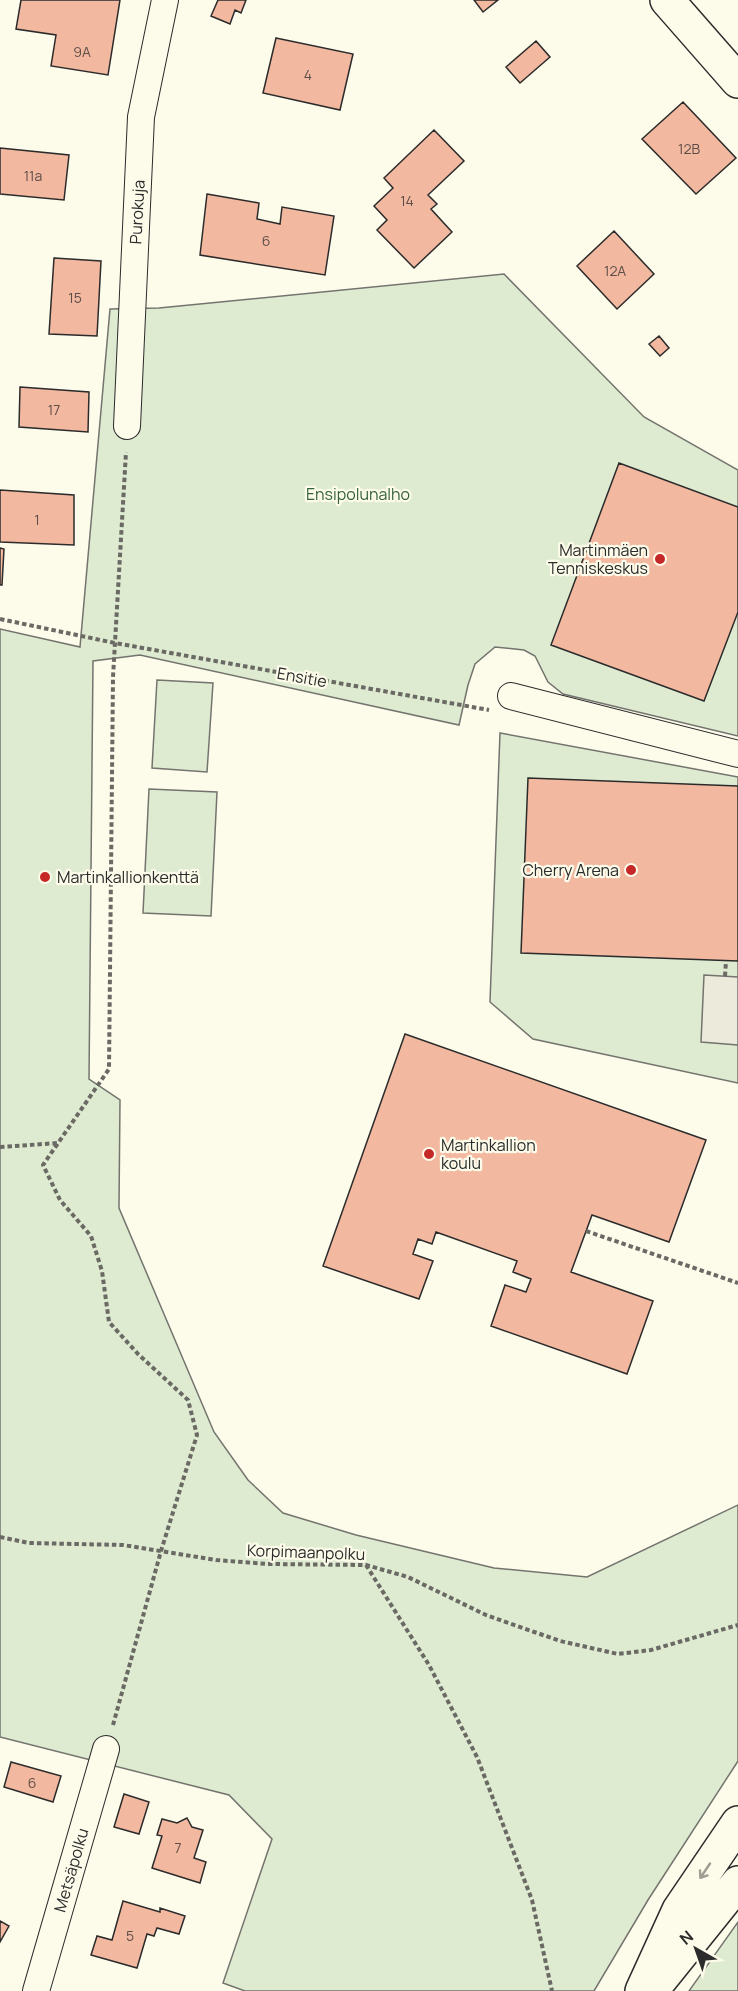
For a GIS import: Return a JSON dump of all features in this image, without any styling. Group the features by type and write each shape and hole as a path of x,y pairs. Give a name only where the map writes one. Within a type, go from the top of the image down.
{"main road":[{"path":"667,0 738,81"},
{"path":"642,1991 679,1910 738,1823"},
{"path":"651,1991 705,1927 738,1883"}],"street":[{"name":"Purokuja","path":"127,426 141,117 165,0"},
{"path":"510,696 738,754"},
{"name":"Metsäpolku","path":"36,1991 106,1749"}],"path":[{"path":"106,1749 161,1551 197,1436 188,1400 138,1354 109,1322 102,1271 91,1236 60,1200 43,1165 109,1069 113,677 127,426"},
{"name":"Ensitie","path":"0,619 116,643 488,710"},
{"path":"725,976 726,961"},
{"path":"0,1147 59,1143"},
{"path":"586,1231 738,1283"},
{"name":"Korpimaanpolku","path":"0,1537 29,1543 123,1545 216,1560 268,1564 366,1565 408,1577 486,1615 560,1641 618,1654 651,1650 738,1625"},
{"path":"366,1565 429,1665 477,1757 532,1900 552,1991"}],"green space":[{"name":"Ensipolunalho","path":"504,274 644,417 738,470 738,736 563,694 548,682 535,656 524,650 495,647 475,664 459,725 140,655 93,661 89,1079 120,1100 119,1208 214,1432 248,1480 283,1513 356,1535 494,1568 587,1577 738,1505 738,1761 648,1900 594,1991 245,1991 223,1983 272,1839 229,1795 0,1737 0,629 80,647 110,309 159,308"},
{"path":"157,680 213,683 207,772 152,768"},
{"path":"500,733 738,777 738,1083 533,1039 490,1002"},
{"path":"149,789 217,792 211,916 143,913"},
{"path":"738,1922 738,1991 689,1991"}],"shaded area":[{"path":"704,975 738,977 738,1045 701,1042"}],"building":[{"path":"21,0 120,0 108,75 51,66 56,35 16,29"},
{"path":"218,0 246,0 241,13 235,10 230,24 211,16"},
{"path":"474,0 498,0 483,12"},
{"path":"276,38 353,54 340,110 263,93"},
{"path":"536,41 550,57 520,83 506,67"},
{"path":"683,102 736,158 696,194 642,139"},
{"path":"434,130 464,161 428,195 437,204 431,209 452,232 414,268 377,230 387,220 374,206 393,188 384,178"},
{"path":"0,148 69,155 64,200 0,194"},
{"path":"207,194 259,203 257,219 280,224 282,207 334,216 325,275 200,255"},
{"path":"614,231 654,274 617,309 577,266"},
{"path":"54,258 101,261 97,336 49,334"},
{"path":"659,336 669,348 660,356 649,344"},
{"path":"20,387 89,392 88,432 19,427"},
{"name":"Martinmäen Tenniskeskus","path":"619,463 738,507 738,612 704,701 551,645"},
{"path":"0,490 74,495 74,545 0,542"},
{"path":"0,548 4,549 2,585 0,585"},
{"name":"Cherry Arena","path":"528,778 738,786 738,961 521,953"},
{"path":"405,1034 706,1140 669,1242 592,1215 571,1272 653,1301 627,1374 491,1326 505,1285 526,1292 531,1279 513,1272 517,1261 436,1232 432,1244 418,1239 413,1254 433,1261 419,1299 323,1266"},
{"path":"11,1762 61,1776 53,1802 4,1787"},
{"path":"124,1794 149,1802 139,1834 114,1827"},
{"path":"187,1818 192,1827 203,1830 194,1858 206,1862 200,1883 152,1868 162,1836 157,1835 162,1819 177,1823"},
{"path":"123,1901 160,1912 160,1908 185,1916 179,1934 157,1928 154,1936 147,1934 137,1968 91,1955 97,1936 112,1940"},
{"path":"0,1921 9,1926 0,1942"}],"place":[{"name":"Martinmäen Tenniskeskus","path":"660,559"},
{"name":"Cherry Arena","path":"631,870"},
{"name":"Martinkallionkenttä","path":"45,877"},
{"name":"Martinkallion koulu","path":"429,1154"}]}
